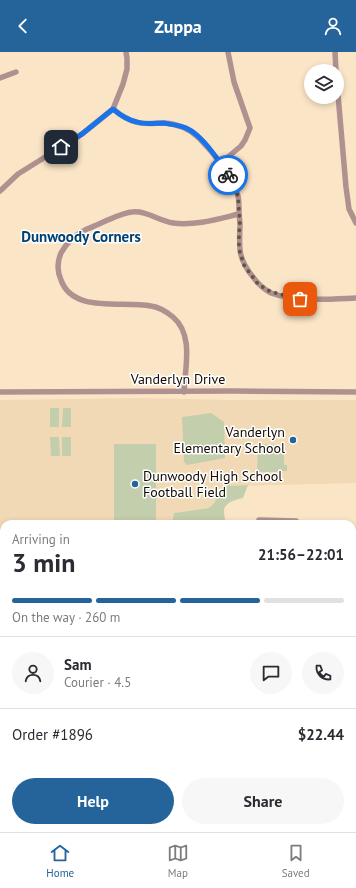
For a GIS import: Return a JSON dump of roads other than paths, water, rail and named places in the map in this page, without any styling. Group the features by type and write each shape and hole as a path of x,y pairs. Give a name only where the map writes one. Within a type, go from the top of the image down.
{"street":[{"path":"0,191 18,174 82,134 113,109 127,69 126,52"},
{"path":"221,163 241,146 250,128 234,82 228,52"},
{"path":"335,52 336,64"},
{"path":"0,78 16,72"},
{"path":"339,104 349,209 356,223"},
{"path":"113,109 122,116 138,123 164,123 184,127 199,138 221,163 238,196 240,225 239,249 244,265 258,284 271,292 300,299 356,298"},
{"path":"184,392 187,350 186,338 180,325 173,317 153,306 140,304 100,304 78,299 62,284 58,273 58,264 61,254 69,241 80,232 129,212 141,212 174,223 201,222 239,214"},
{"name":"Vanderlyn Drive","path":"0,392 356,392"}],"place":[{"name":"Vanderlyn Elementary School","path":"293,440"},
{"name":"Dunwoody High School Football Field","path":"135,484"}],"district":[{"name":"Dunwoody Corners","path":"81,237"}]}
